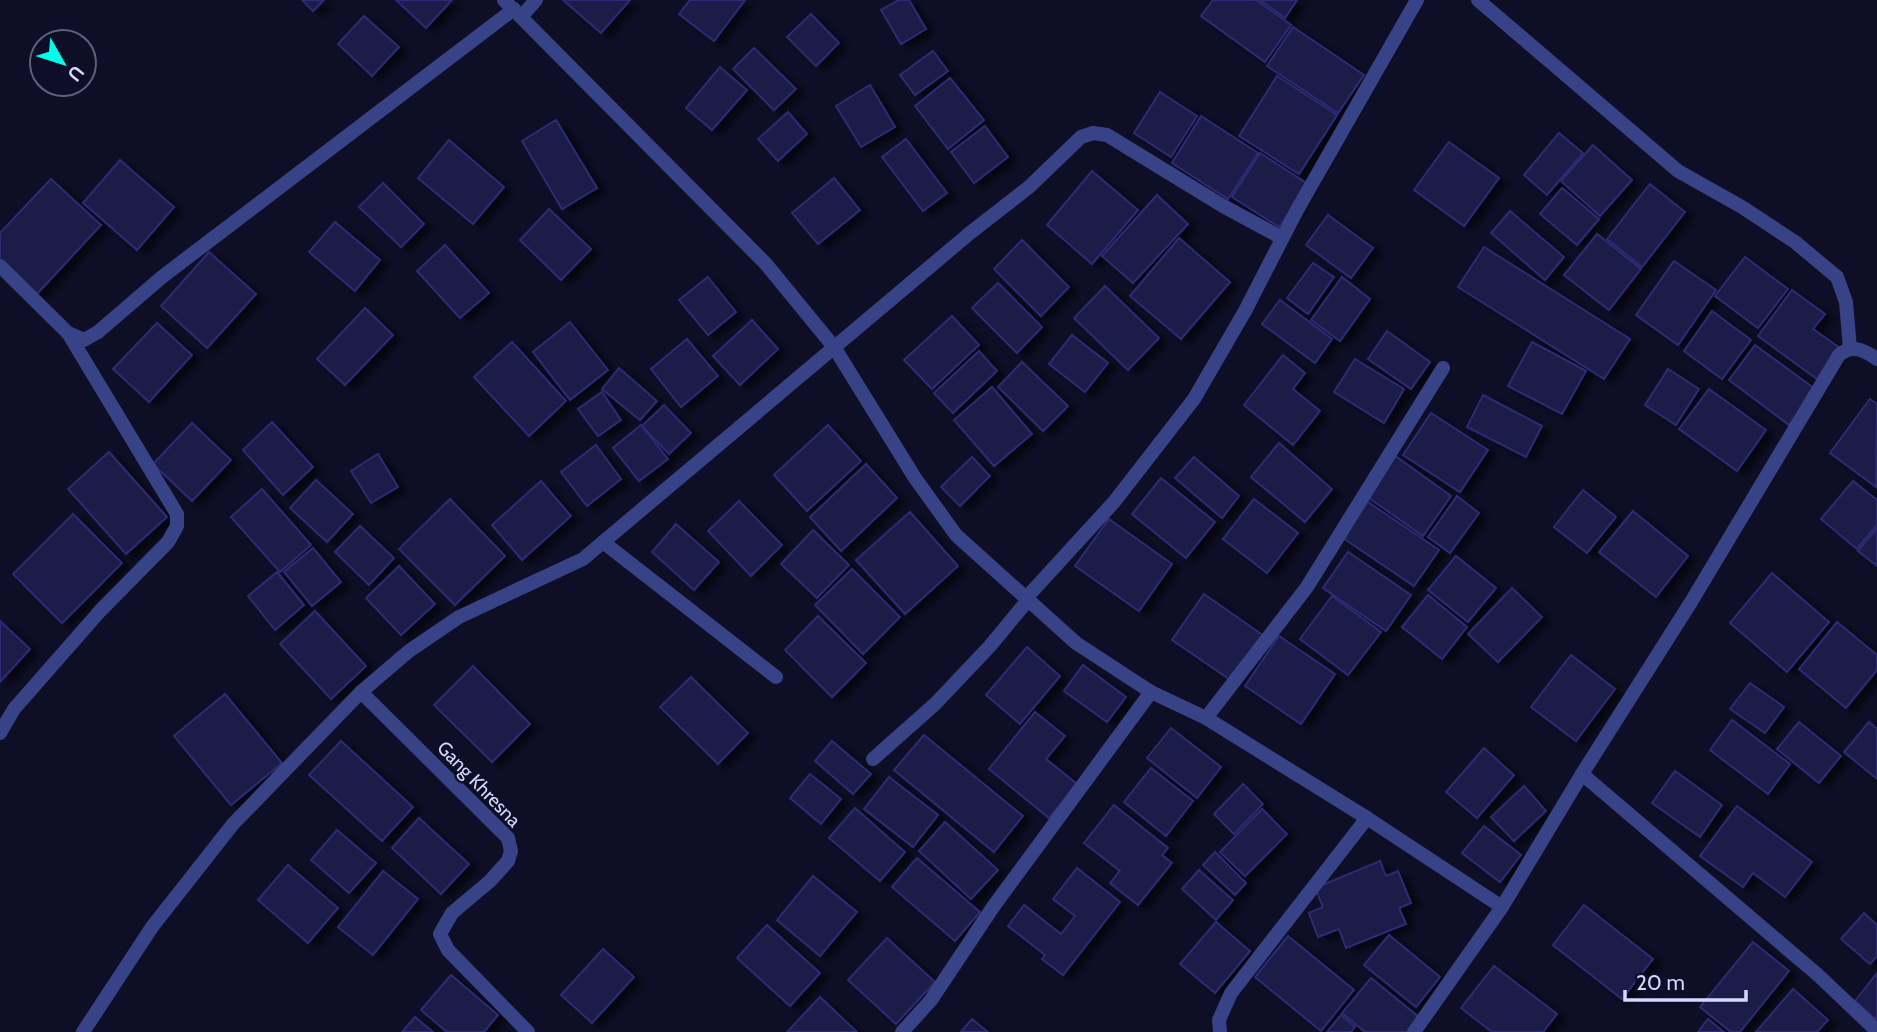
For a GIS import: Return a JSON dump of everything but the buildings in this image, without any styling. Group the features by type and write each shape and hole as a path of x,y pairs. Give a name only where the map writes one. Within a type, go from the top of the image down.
{"street":[{"path":"68,333 84,340 98,332 162,277 514,9 536,0"},
{"path":"873,758 935,704 990,646 1027,599 1114,502 1194,399 1417,0"},
{"path":"1478,0 1678,171 1742,207 1796,242 1837,277 1846,302 1850,349"},
{"path":"514,9 766,264 834,346 915,478 956,535 1076,643 1151,692 1206,718 1367,818 1502,907"},
{"path":"83,1032 152,927 233,824 361,692 409,652 459,617 583,559 834,346 1029,187 1081,137 1093,132 1107,135 1223,206 1282,238"},
{"path":"0,266 68,333 177,514 177,526 168,542 100,611 15,709 0,733"},
{"path":"1414,1032 1502,907 1691,602 1839,355 1850,349 1859,349 1877,359"},
{"path":"1206,718 1307,587 1443,368"},
{"path":"603,542 776,677"},
{"name":"Gang Khresna","path":"361,692 508,838 511,850 508,861 490,881 452,913 440,934 448,950 528,1032"},
{"path":"902,1032 931,1000 993,908 1151,692"},
{"path":"1582,775 1818,975 1877,1031"},
{"path":"1220,1032 1219,1020 1231,993 1367,818"}]}
